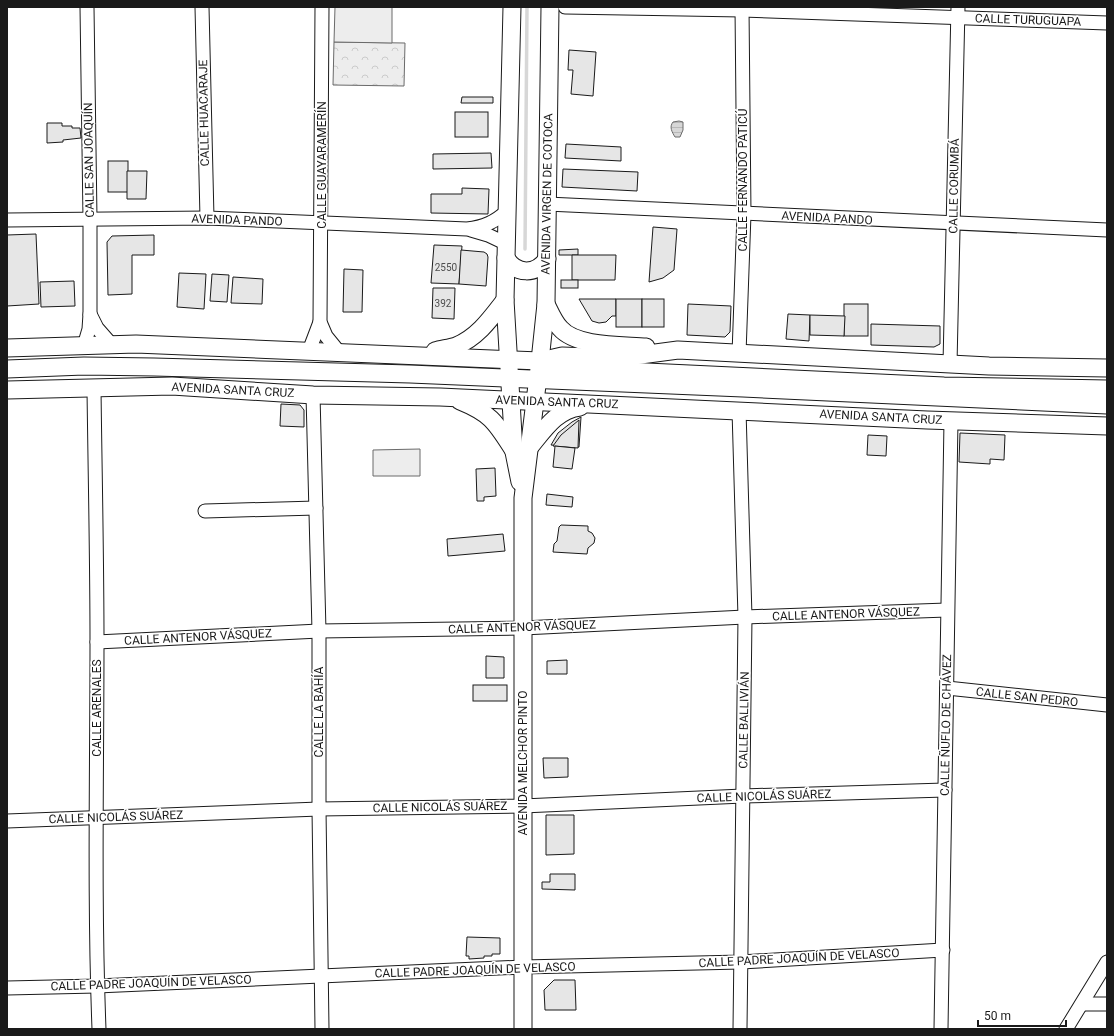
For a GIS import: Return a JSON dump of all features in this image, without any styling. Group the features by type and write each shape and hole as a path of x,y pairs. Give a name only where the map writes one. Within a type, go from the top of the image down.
{"main road":[{"path":"510,379 505,300 512,7"},
{"name":"AVENIDA VIRGEN DE COTOCA","path":"537,380 546,304 550,7"},
{"path":"506,251 509,262 516,269 526,271 536,269 544,263 546,259"},
{"path":"409,356 455,346 469,340 483,328 505,300"},
{"path":"546,304 560,329 574,338 591,342 739,354 989,366 1107,368"},
{"path":"7,348 111,344 540,361 562,356 618,358 678,350"},
{"path":"540,361 562,368 944,386 1107,389"},
{"name":"AVENIDA SANTA CRUZ","path":"7,369 45,369 84,366 154,367 438,376 743,388 1107,405"},
{"path":"989,366 1107,389"},
{"path":"45,369 172,386"},
{"path":"379,396 438,376"},
{"name":"AVENIDA MELCHOR PINTO","path":"510,379 511,400 522,450 523,498 522,1029"},
{"name":"AVENIDA MELCHOR PINTO","path":"522,450 535,402 537,380"},
{"path":"601,383 652,406"},
{"name":"AVENIDA SANTA CRUZ","path":"7,390 172,386 313,394 440,397 951,421 1107,426"},
{"path":"440,397 464,403 489,416 522,450 561,413 577,407 598,404"},
{"path":"996,401 1087,425"}],"street":[{"name":"CALLE SAN JOAQUÍN","path":"84,346 89,328 90,314 87,7"},
{"name":"CALLE HUACARAJE","path":"202,7 207,218"},
{"name":"CALLE GUAYARAMERÍN","path":"309,351 320,322 322,7"},
{"name":"CALLE TURUGUAPA","path":"565,7 958,12 1107,23"},
{"name":"CALLE FERNANDO PATICÚ","path":"739,354 744,214 742,9"},
{"name":"CALLE CORUMBÁ","path":"950,364 958,12"},
{"name":"AVENIDA PANDO","path":"547,204 1107,230"},
{"name":"AVENIDA PANDO","path":"7,220 207,218 467,229 478,228 489,224 499,219 507,211"},
{"name":"AVENIDA PANDO","path":"467,229 488,234 506,251"},
{"name":"CALLE SAN JOAQUÍN","path":"90,314 97,328 111,344"},
{"name":"CALLE GUAYARAMERÍN","path":"320,322 326,336 339,352"},
{"name":"CALLE ARENALES","path":"94,388 97,642 97,986 99,1029"},
{"name":"CALLE LA BAHÍA","path":"313,394 319,631 319,809 322,1029"},
{"name":"CALLE BALLIVIÁN","path":"739,410 745,617 740,1029"},
{"name":"CALLE ÑUFLO DE CHÁVEZ","path":"941,1029 951,421"},
{"path":"205,511 316,508"},
{"name":"CALLE ANTENOR VÁSQUEZ","path":"97,642 319,631 523,628 745,617 947,610"},
{"name":"CALLE SAN PEDRO","path":"947,688 1107,705"},
{"name":"CALLE NICOLÁS SUÁREZ","path":"7,821 319,809 523,806 743,796 945,790"},
{"name":"CALLE PADRE JOAQUÍN DE VELASCO","path":"7,988 97,986 523,967 741,962 943,950"},
{"path":"1066,1029 1107,962"},
{"path":"1082,1004 1107,1004"}],"green space":[{"path":"334,42 405,43 404,86 333,85"}],"shaded area":[{"path":"335,7 392,7 392,43 334,42"},
{"path":"673,122 683,122 683,130 680,137 675,137 671,126"},
{"path":"420,449 420,476 373,476 373,450"}],"building":[{"path":"569,50 596,52 593,96 571,94 573,70 568,70"},
{"path":"462,97 493,97 493,103 461,103"},
{"path":"455,112 488,112 488,137 455,137"},
{"path":"47,123 62,123 62,126 80,128 81,138 63,140 63,142 47,143"},
{"path":"566,144 621,147 621,161 565,158"},
{"path":"491,153 492,168 433,169 433,154"},
{"path":"108,161 128,161 128,192 108,192"},
{"path":"563,169 638,172 637,191 562,187"},
{"path":"127,171 147,171 146,199 127,199"},
{"path":"462,188 489,189 488,214 431,213 431,194 462,194"},
{"path":"653,227 677,229 674,270 663,278 649,282"},
{"path":"36,234 39,304 7,306 7,235"},
{"path":"154,235 154,255 132,255 132,294 108,295 107,242 112,236"},
{"path":"434,245 462,246 459,284 431,283"},
{"path":"578,249 578,255 559,255 559,250"},
{"path":"461,250 484,252 487,254 486,286 459,284"},
{"path":"572,255 616,255 615,280 572,280"},
{"path":"344,269 363,270 362,312 343,312"},
{"path":"179,273 206,274 204,309 177,307"},
{"path":"212,274 229,275 227,302 210,301"},
{"path":"233,277 263,279 262,304 231,303"},
{"path":"561,280 578,280 578,288 561,288"},
{"path":"74,281 75,306 41,307 40,282"},
{"path":"433,288 455,288 454,319 432,318"},
{"path":"579,299 616,299 616,316 612,316 606,322 599,323 592,321"},
{"path":"616,299 642,299 642,327 616,327"},
{"path":"642,299 664,299 664,327 642,327"},
{"path":"688,304 731,306 730,332 725,337 687,335"},
{"path":"844,304 868,304 868,336 844,336"},
{"path":"788,314 810,315 809,341 786,339"},
{"path":"810,315 845,316 844,336 810,335"},
{"path":"871,324 940,326 940,344 934,347 871,345"},
{"path":"281,404 300,405 304,410 304,427 280,426"},
{"path":"581,417 579,447 551,445 558,433"},
{"path":"579,420 578,448 553,446 561,435"},
{"path":"960,433 1005,435 1004,460 990,459 990,464 959,462"},
{"path":"868,435 887,436 886,456 867,455"},
{"path":"555,446 575,448 572,469 553,467"},
{"path":"495,468 496,496 484,497 484,501 477,501 476,469"},
{"path":"547,494 573,497 572,507 546,505"},
{"path":"561,525 588,526 588,531 592,533 595,538 594,543 588,548 587,554 553,552 554,544 557,541 559,527"},
{"path":"503,534 505,551 448,556 447,539"},
{"path":"486,656 504,657 504,678 486,678"},
{"path":"567,660 567,674 547,674 547,661"},
{"path":"473,685 507,685 507,701 473,701"},
{"path":"543,758 568,758 568,777 544,778"},
{"path":"546,815 574,815 574,854 546,855"},
{"path":"550,874 575,874 575,890 542,889 542,882 550,882"},
{"path":"467,937 500,938 500,954 484,956 484,958 469,959 469,956 466,956"},
{"path":"554,980 575,980 576,1010 545,1010 544,990"}],"waterway":[{"path":"525,249 527,7"}]}
